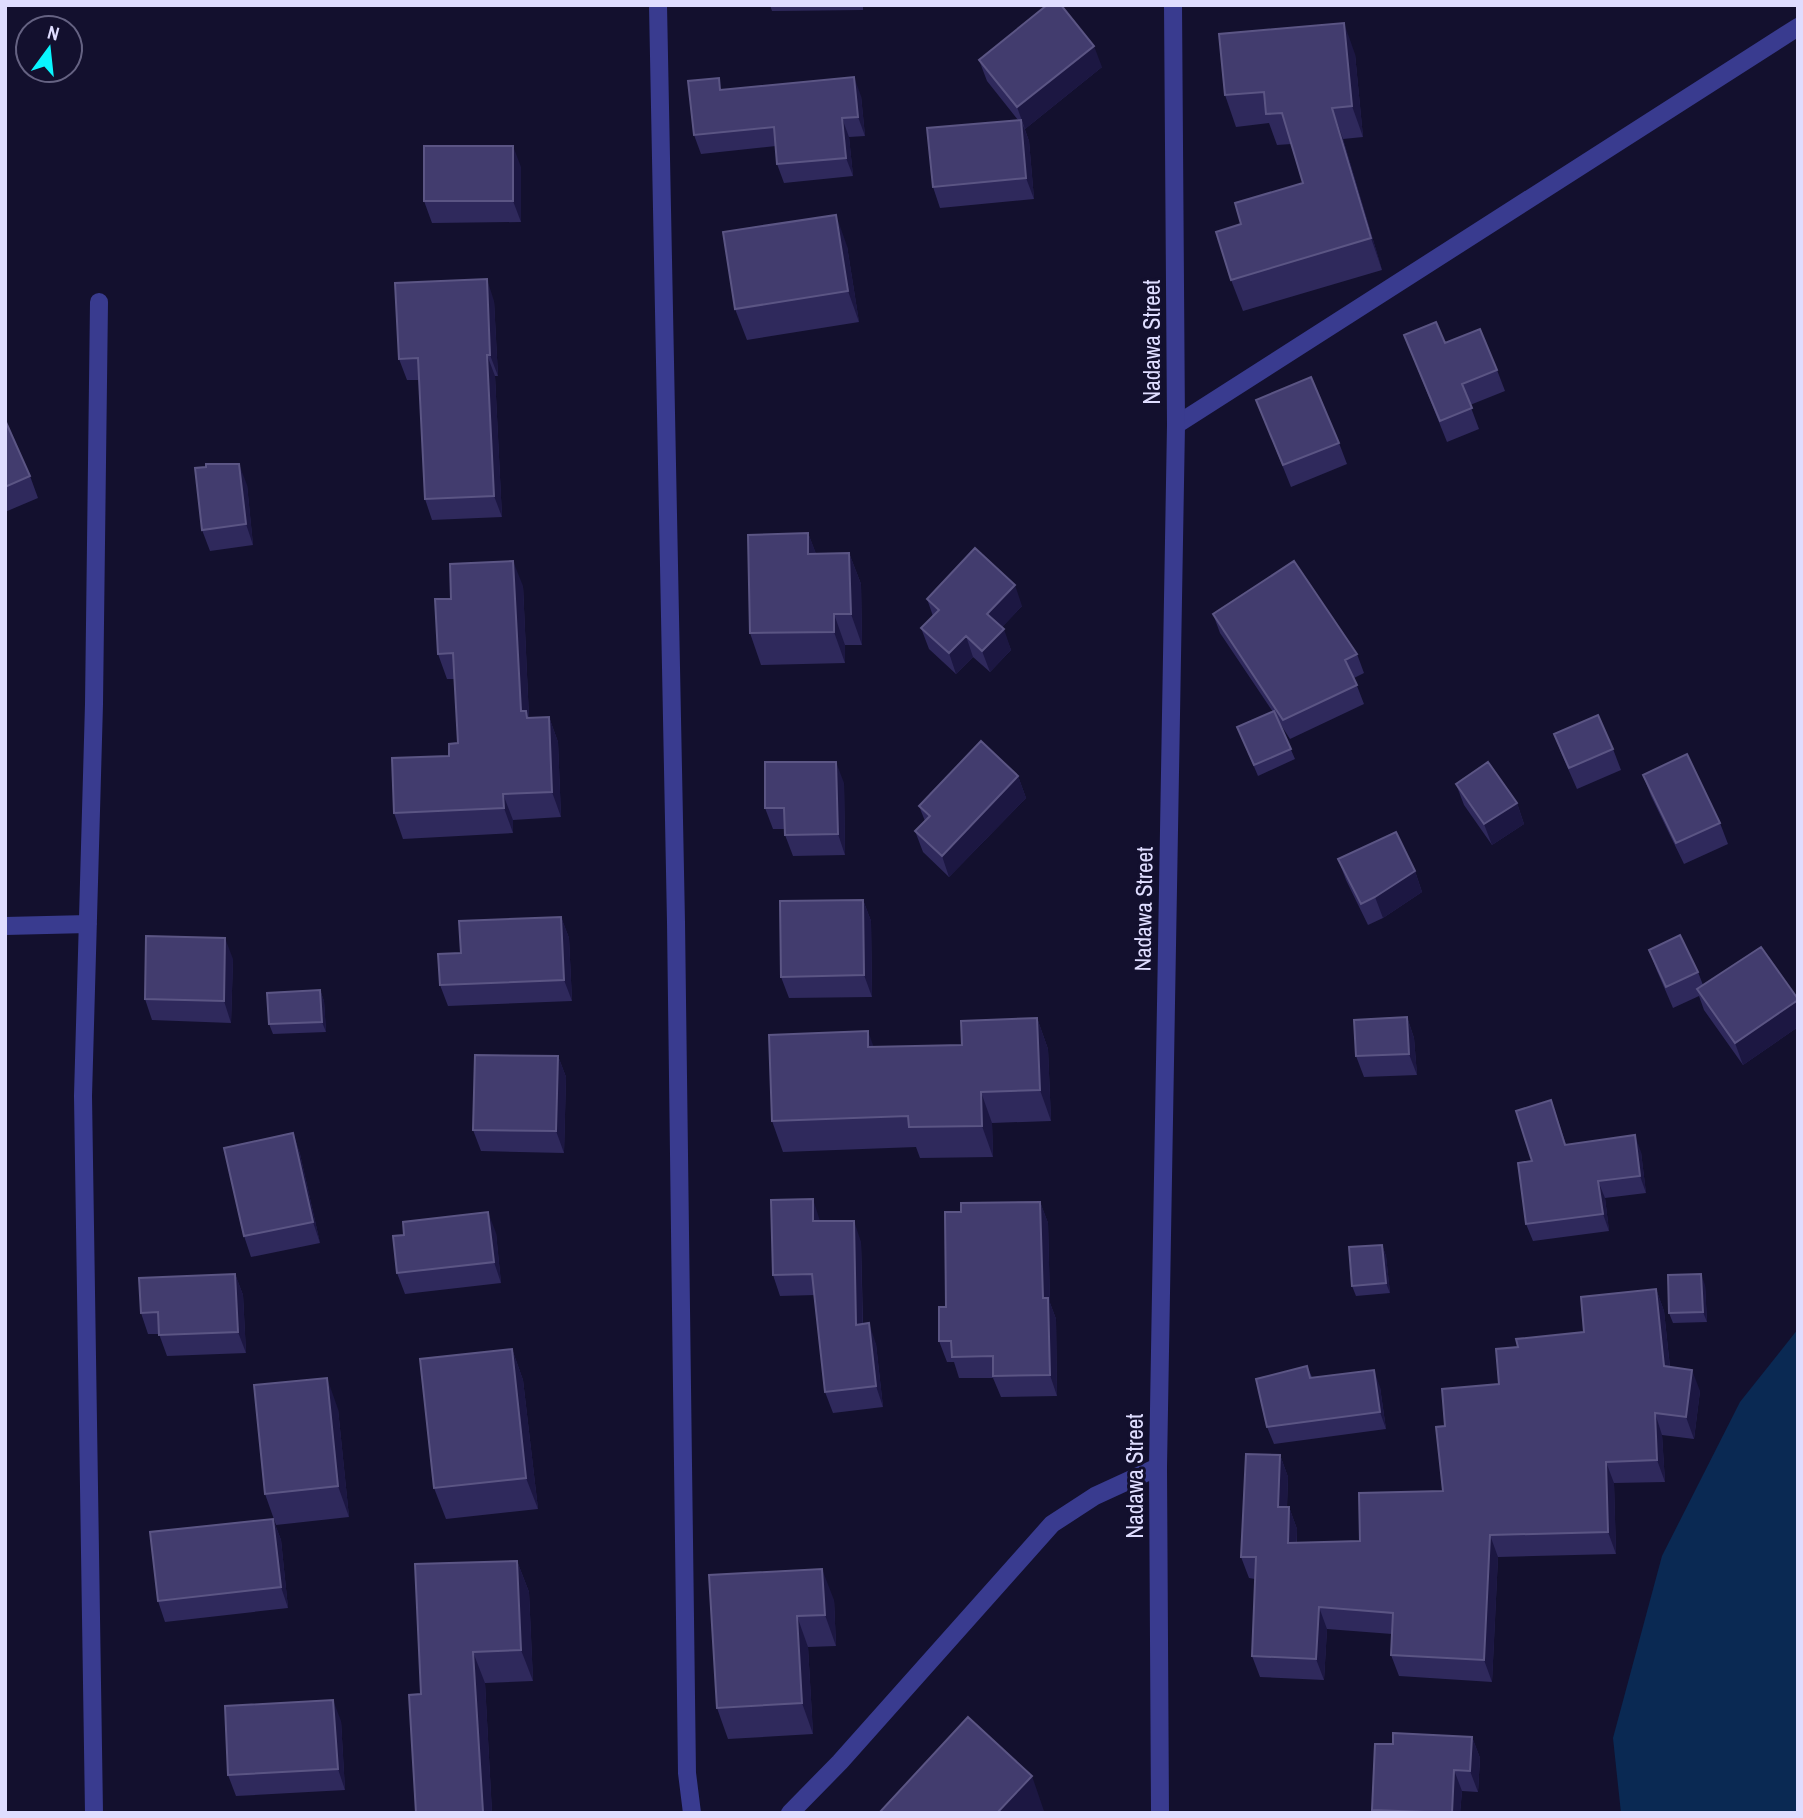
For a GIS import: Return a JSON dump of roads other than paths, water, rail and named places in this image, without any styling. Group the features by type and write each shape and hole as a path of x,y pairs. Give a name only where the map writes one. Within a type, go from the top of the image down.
{"street":[{"path":"657,5 676,922 687,1773 692,1813"},
{"name":"Nadawa Street","path":"1160,1813 1158,1467 1176,425 1173,5"},
{"path":"1176,425 1798,27"},
{"path":"94,1813 83,1096 94,704 99,302"},
{"path":"5,926 88,924"},
{"path":"790,1813 849,1752 1052,1524 1095,1496 1158,1467"}],"water":[{"path":"1798,1329 1798,1813 1621,1813 1613,1738 1662,1556 1740,1402"}]}
